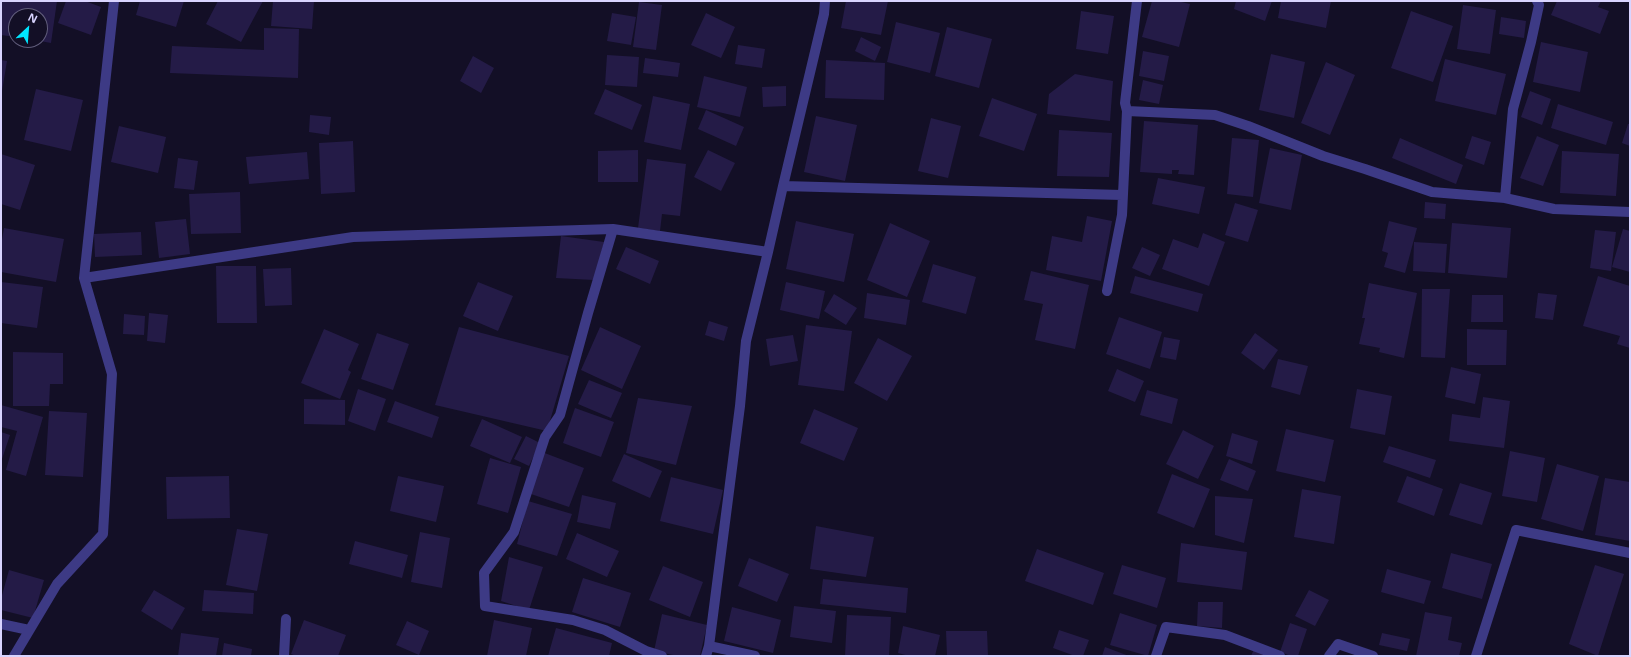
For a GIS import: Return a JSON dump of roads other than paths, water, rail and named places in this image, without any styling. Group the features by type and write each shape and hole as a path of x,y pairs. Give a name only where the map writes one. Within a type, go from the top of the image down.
{"street":[{"path":"14,656 57,584 103,534 112,374 84,278 114,1"},
{"path":"706,656 709,646 740,406 746,341 824,14 825,1"},
{"path":"1107,291 1122,215 1127,111 1125,103 1137,1"},
{"path":"1505,198 1513,109 1531,42 1539,5 1537,1"},
{"path":"1127,111 1215,115 1248,126 1323,156 1432,192 1505,198 1554,209 1630,212"},
{"path":"783,186 1122,194"},
{"path":"84,278 353,237 613,230 768,252"},
{"path":"613,230 560,415 545,437 514,532 484,573 485,606 573,620 605,630 646,651 662,656"},
{"path":"1476,656 1516,530 1630,553"},
{"path":"284,656 286,619"},
{"path":"1,624 29,630"},
{"path":"1156,656 1166,627 1225,635 1280,656"},
{"path":"1329,656 1338,644 1373,656"},
{"path":"709,646 755,656"}]}
